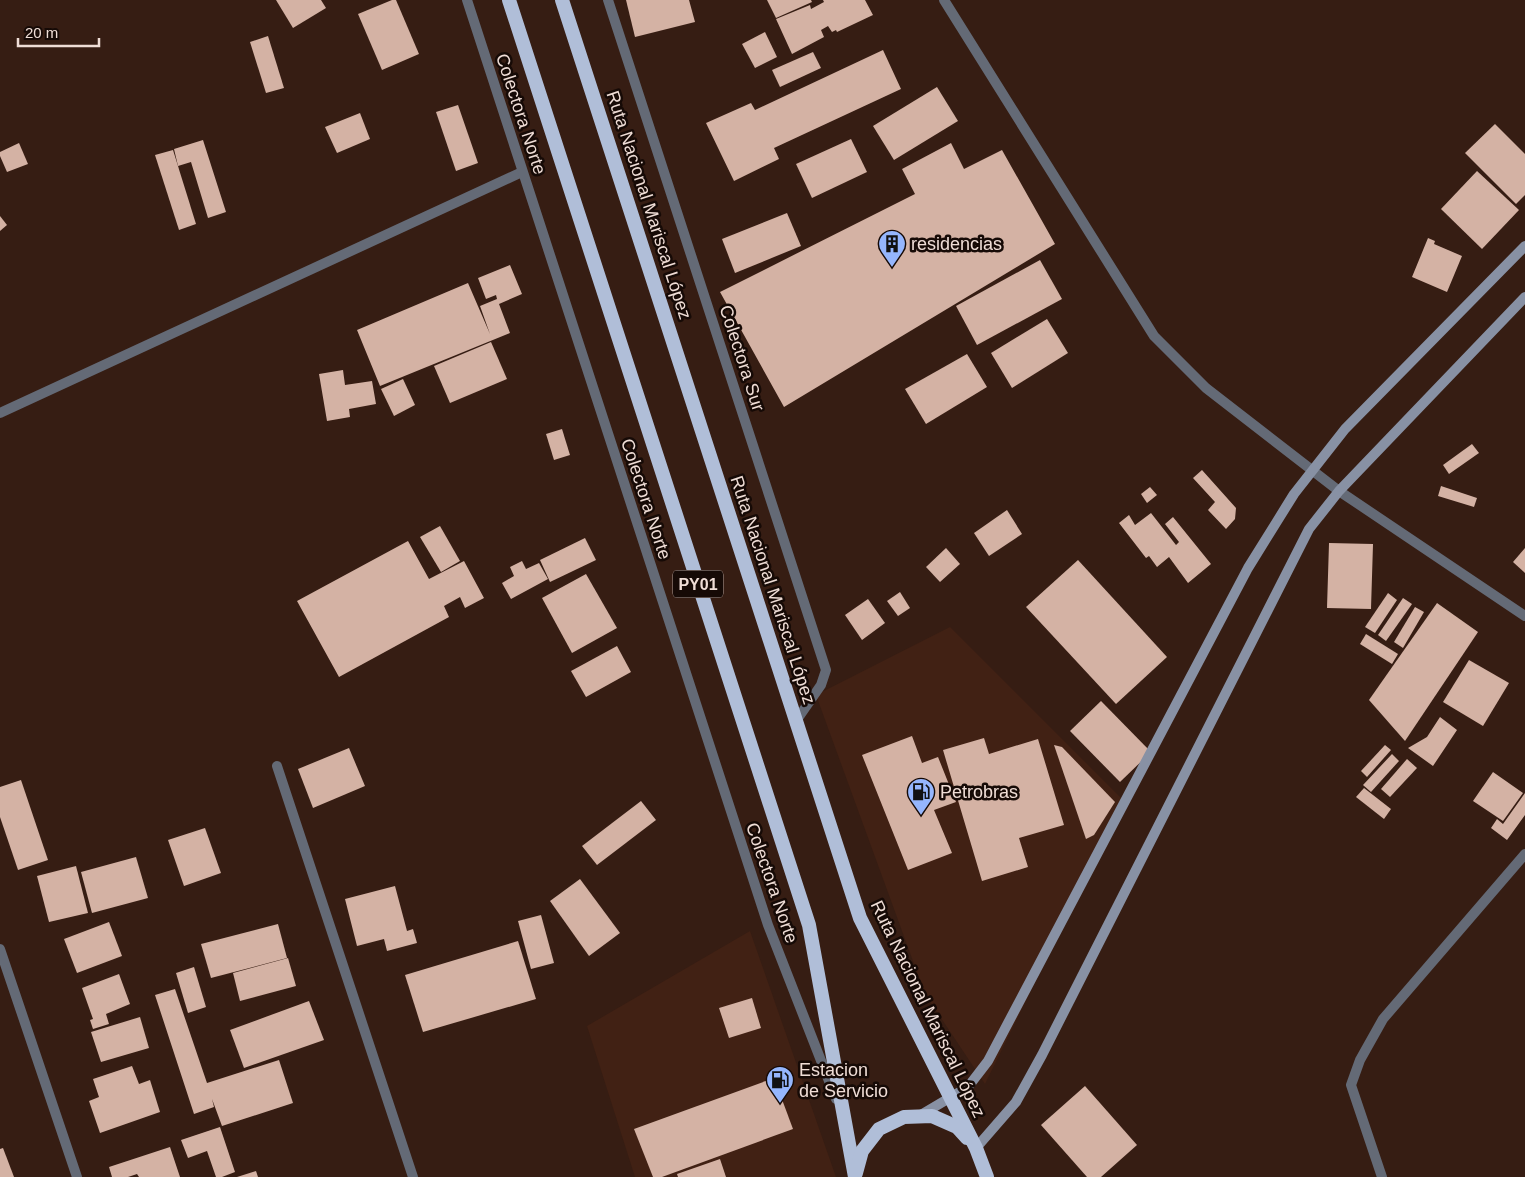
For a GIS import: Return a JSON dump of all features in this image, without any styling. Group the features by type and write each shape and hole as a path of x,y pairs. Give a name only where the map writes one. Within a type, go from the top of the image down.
{"highway":[{"name":"PY01","path":"509,0 809,925 855,1177"},
{"name":"Ruta Nacional Mariscal López","path":"562,0 860,918 976,1148 987,1177"},
{"path":"855,1177 862,1150 879,1129 904,1116 932,1116 958,1127 976,1148"}],"main road":[{"path":"917,1116 968,1087 988,1061 1248,568 1294,494 1345,429 1525,246"},
{"path":"976,1148 1016,1102 1033,1071 1309,529 1339,491 1525,297"}],"street":[{"name":"Colectora Norte","path":"467,0 768,925 843,1117"},
{"name":"Colectora Sur","path":"608,0 826,670 821,685 796,721"},
{"path":"944,0 1154,336 1206,388 1339,491 1525,616"},
{"path":"0,413 522,172"},
{"path":"276,766 413,1177"},
{"path":"1382,1177 1352,1085 1360,1060 1383,1019 1525,854"},
{"path":"0,949 77,1177"}],"shaded area":[{"path":"950,627 1124,801 985,1084 925,994 816,695"},
{"path":"750,931 836,1177 635,1177 587,1026"}],"building":[{"path":"276,0 321,0 326,8 293,28"},
{"path":"396,0 419,54 382,70 358,14"},
{"path":"626,0 689,0 695,22 635,37"},
{"path":"767,0 811,0 812,2 776,18"},
{"path":"823,0 865,0 873,15 837,32 836,30 832,32 828,26 821,30 824,37 792,54 776,19 810,5 811,9 824,2"},
{"path":"765,32 777,57 755,68 742,44"},
{"path":"268,36 284,88 266,93 250,42"},
{"path":"883,50 901,89 774,148 779,159 734,181 706,123 751,103 755,110"},
{"path":"813,52 821,68 780,87 772,70"},
{"path":"937,87 958,121 894,160 873,126"},
{"path":"458,105 478,163 456,171 436,112"},
{"path":"360,113 370,139 337,153 325,127"},
{"path":"1495,124 1525,154 1525,195 1516,204 1465,153"},
{"path":"851,139 867,172 812,198 796,164"},
{"path":"203,140 226,212 208,218 191,162 178,166 174,149"},
{"path":"19,143 28,164 7,172 0,152"},
{"name":"residencias","path":"951,143 964,169 1002,150 1055,244 784,407 720,292 915,194 902,169"},
{"path":"173,150 196,224 179,230 155,155"},
{"path":"1477,171 1519,210 1482,249 1441,209"},
{"path":"787,213 801,246 735,273 722,239"},
{"path":"0,216 7,225 0,231"},
{"path":"1428,238 1435,241 1434,244 1462,256 1447,292 1412,277"},
{"path":"1040,260 1062,299 977,345 956,306"},
{"path":"510,265 522,294 499,304 510,333 380,386 357,330 468,283 490,334 480,306 497,299 496,295 486,299 478,278"},
{"path":"1047,319 1068,353 1012,388 991,353"},
{"path":"491,342 507,379 450,403 434,366"},
{"path":"967,354 987,387 926,424 905,389"},
{"path":"343,370 345,385 372,381 376,404 349,409 350,417 327,421 319,374"},
{"path":"403,379 415,405 394,416 381,389"},
{"path":"562,429 570,455 554,460 546,434"},
{"path":"1472,444 1479,453 1449,474 1443,465"},
{"path":"1202,470 1236,508 1235,519 1226,529 1208,510 1215,502 1193,478"},
{"path":"1441,486 1477,498 1474,507 1438,496"},
{"path":"1150,487 1157,495 1147,503 1141,494"},
{"path":"1007,510 1022,534 989,556 974,533"},
{"path":"1151,513 1176,545 1179,542 1165,524 1173,517 1211,564 1188,583 1169,557 1157,567 1149,556 1146,558 1119,523 1129,515 1135,525"},
{"path":"440,526 460,561 441,572 420,537"},
{"path":"585,538 596,560 550,582 540,560"},
{"path":"408,541 429,579 464,561 484,598 465,608 460,597 444,606 449,617 339,677 297,601"},
{"path":"1329,543 1373,544 1371,609 1327,608"},
{"path":"946,548 960,564 940,582 926,567"},
{"path":"1525,548 1525,573 1513,562"},
{"path":"1078,560 1167,657 1116,704 1026,607"},
{"path":"522,561 526,569 539,563 548,579 511,599 502,583 514,576 510,567"},
{"path":"586,574 617,628 572,653 542,598"},
{"path":"900,592 910,608 898,616 887,601"},
{"path":"1388,593 1397,600 1375,633 1365,627"},
{"path":"1403,598 1412,604 1386,641 1378,635"},
{"path":"868,599 885,623 862,640 845,615"},
{"path":"1437,603 1478,632 1405,741 1369,700"},
{"path":"1415,607 1424,612 1403,648 1394,642"},
{"path":"1366,634 1398,654 1392,664 1360,644"},
{"path":"617,646 631,672 586,697 571,671"},
{"path":"1469,660 1509,683 1483,726 1443,702"},
{"path":"1101,701 1151,752 1120,782 1070,731"},
{"path":"1440,717 1457,730 1433,766 1408,748 1427,737"},
{"path":"912,736 922,763 938,757 956,802 934,810 952,853 908,870 862,755"},
{"path":"984,738 989,754 1038,739 1064,825 1019,838 1028,867 982,881 943,750"},
{"path":"1054,745 1062,747 1115,802 1094,835 1086,839"},
{"path":"1385,745 1391,750 1367,777 1361,771"},
{"path":"349,748 365,786 313,808 298,769"},
{"path":"1392,754 1399,761 1371,792 1363,785"},
{"path":"1407,759 1417,768 1390,797 1381,789"},
{"path":"1493,772 1523,793 1503,821 1473,801"},
{"path":"21,780 48,860 18,870 0,817 0,787"},
{"path":"1364,788 1391,809 1384,819 1356,797"},
{"path":"1525,793 1525,815 1507,840 1491,828 1497,819 1503,824"},
{"path":"641,801 656,820 597,865 582,846"},
{"path":"205,828 221,873 184,886 168,840"},
{"path":"136,857 148,898 92,913 81,872"},
{"path":"76,866 88,913 49,922 37,876"},
{"path":"580,879 620,933 589,956 550,901"},
{"path":"395,886 407,931 413,929 417,943 387,951 384,939 357,946 345,899"},
{"path":"541,915 554,963 531,969 518,921"},
{"path":"109,922 122,956 77,973 64,939"},
{"path":"278,924 287,958 211,978 201,944"},
{"path":"518,941 536,999 423,1032 405,975"},
{"path":"288,958 296,986 240,1001 233,973"},
{"path":"194,967 206,1007 188,1013 176,973"},
{"path":"119,974 130,1004 106,1014 109,1024 93,1029 90,1020 93,1019 82,988"},
{"path":"175,989 207,1083 279,1060 293,1103 222,1126 212,1099 214,1107 194,1114 155,995"},
{"path":"752,998 761,1028 729,1038 719,1008"},
{"path":"309,1001 324,1040 244,1068 230,1030"},
{"path":"140,1017 149,1048 101,1062 91,1032"},
{"path":"132,1066 139,1084 150,1080 160,1112 100,1133 89,1101 99,1097 93,1079"},
{"path":"774,1078 793,1129 662,1177 653,1177 634,1129"},
{"path":"1085,1086 1137,1145 1101,1177 1087,1177 1041,1125"},
{"path":"220,1127 235,1172 222,1177 216,1177 207,1151 188,1158 181,1140"},
{"path":"170,1147 180,1177 139,1177 137,1174 128,1177 112,1177 109,1167"},
{"path":"3,1148 14,1177 0,1177 0,1149"},
{"path":"720,1159 726,1177 678,1177 677,1174"},
{"path":"256,1171 258,1177 237,1177"}],"place":[{"name":"residencias","path":"892,268"},
{"name":"Petrobras","path":"921,816"},
{"name":"Estacion de Servicio","path":"780,1104"}]}
